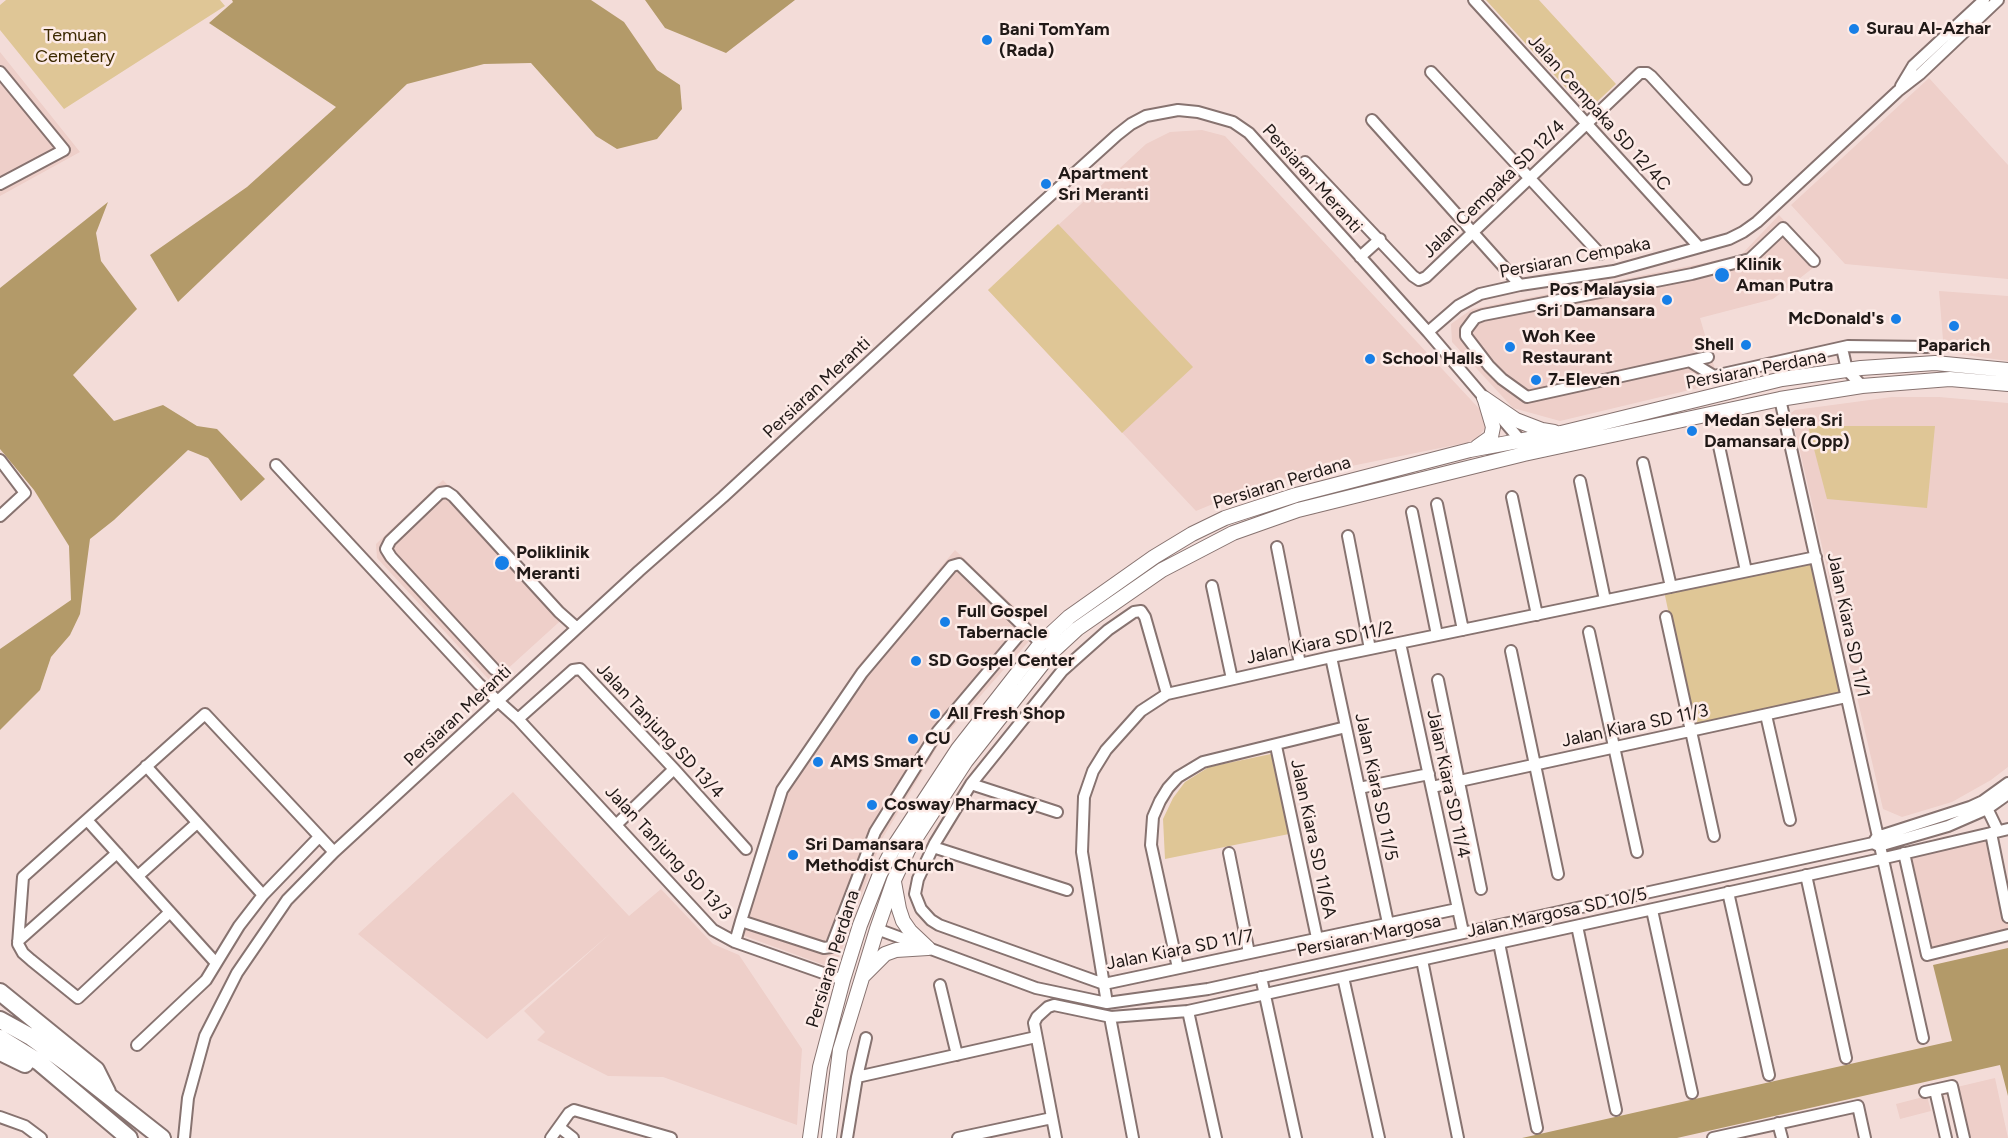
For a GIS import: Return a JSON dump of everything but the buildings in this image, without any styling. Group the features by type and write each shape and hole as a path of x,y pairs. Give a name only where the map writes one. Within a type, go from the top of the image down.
{"highway":[{"path":"0,992 96,1070 109,1095"},
{"path":"0,1020 31,1037 162,1138"},
{"path":"0,1038 39,1062 129,1138"},
{"path":"0,1052 68,1086"}],"main road":[{"name":"Persiaran Perdana","path":"810,1138 822,1057 845,975 860,925 880,874 895,845 958,749 1041,643 1069,617 1154,557 1192,534 1225,518 1296,495 1470,450 1522,448 1561,433 1782,379 1861,368 1935,363 2008,370"},
{"name":"Persiaran Perdana","path":"829,1138 840,1050 877,929 894,880 908,850 966,761 1051,653 1077,629 1162,570 1233,533 1298,510 1522,448 1780,399 1862,386 1950,378 2008,384"},
{"path":"1484,398 1522,423 1542,430 1561,433"},
{"path":"1470,450 1491,437 1493,427 1484,398"},
{"path":"845,975 866,935 873,929 877,929 872,923 871,915 880,874"},
{"path":"894,880 903,921 928,948"},
{"path":"861,979 885,954 896,950 928,948"}],"street":[{"name":"Jalan Cempaka SD 12/4C","path":"1474,0 1700,247"},
{"path":"1898,91 1913,66 1984,0"},
{"path":"1898,91 1920,74 1998,0"},
{"path":"0,72 4,85 64,150 0,184"},
{"path":"1431,72 1600,254"},
{"name":"Jalan Cempaka SD 12/4","path":"1380,239 1413,276 1419,280 1426,277 1636,75 1643,72 1651,76 1746,179"},
{"name":"Persiaran Cempaka","path":"1428,332 1467,300 1480,294 1520,285 1614,271 1729,239 1757,222 1898,91"},
{"name":"Persiaran Meranti","path":"184,1138 188,1098 205,1036 237,973 287,900 333,852 1117,135 1146,116 1178,110 1198,112 1233,122 1249,132 1428,332 1484,398 1522,448"},
{"path":"1372,120 1520,285"},
{"path":"1305,162 1380,239 1359,257"},
{"path":"1708,357 1527,397 1502,379 1489,366 1466,336 1466,330 1469,324 1483,315 1692,274 1750,260 1784,228 1814,261"},
{"path":"1614,271 1620,288"},
{"path":"1692,362 1714,376 1848,346 1927,347"},
{"path":"1842,348 1847,370 1862,386"},
{"name":"Jalan Kiara SD 11/1","path":"1780,399 1876,842 1883,858 1923,1038"},
{"path":"1719,446 1746,571"},
{"path":"0,460 25,493 0,516"},
{"path":"1644,463 1671,587"},
{"name":"Jalan Tanjung SD 13/3","path":"276,465 479,684 518,719 617,824 707,924 735,942 845,975"},
{"path":"1580,481 1605,600"},
{"path":"494,669 386,549 390,541 440,493 447,492 453,496 559,612 577,628"},
{"path":"1512,497 1536,615"},
{"path":"1437,504 1463,630"},
{"path":"1412,512 1437,635"},
{"path":"1348,536 1370,649"},
{"path":"1277,547 1300,664"},
{"name":"Jalan Kiara SD 11/2","path":"1107,1003 1082,852 1084,797 1093,771 1106,750 1142,711 1167,694 1331,657 1816,557"},
{"path":"735,942 782,790 862,673 952,566 956,564 961,566 1041,643"},
{"path":"1212,586 1232,679"},
{"path":"1067,890 933,847 971,784 1062,671 1108,630 1134,612 1141,611 1145,617 1167,694"},
{"path":"1666,617 1714,837"},
{"path":"741,921 824,948 831,947 875,832 938,731 1025,628"},
{"path":"1589,632 1637,852"},
{"name":"Jalan Kiara SD 11/4","path":"1401,643 1463,932"},
{"path":"1510,651 1557,874"},
{"name":"Jalan Kiara SD 11/5","path":"1331,657 1388,923"},
{"name":"Jalan Tanjung SD 13/4","path":"518,719 573,670 580,669 746,849"},
{"path":"1438,680 1481,889"},
{"name":"Jalan Kiara SD 11/3","path":"1432,788 1846,697"},
{"path":"170,912 78,998 23,953 18,941 23,877 205,714 333,852"},
{"path":"1766,715 1790,820"},
{"path":"1178,968 1151,845 1153,817 1160,801 1178,777 1195,765 1346,727"},
{"name":"Jalan Kiara SD 11/6A","path":"1276,746 1317,938"},
{"path":"146,766 263,894"},
{"path":"617,824 674,769"},
{"path":"1359,788 1429,774"},
{"name":"Persiaran Margosa","path":"1985,805 2008,783"},
{"path":"971,784 1057,812"},
{"name":"Persiaran Margosa","path":"877,929 1036,988 1107,1003 1208,989 1876,842 1970,807 1985,805 2008,794"},
{"path":"1985,805 1999,831 2008,917"},
{"path":"87,820 216,963"},
{"path":"138,876 197,823"},
{"name":"Jalan Margosa SD 10/5","path":"1036,1037 1034,1023 1041,1011 1054,1005 1110,1017 1188,1011 1652,910 1999,831"},
{"path":"137,1045 206,980 239,926 263,894 319,837"},
{"name":"Jalan Kiara SD 11/7","path":"933,847 918,879 915,894 921,909 931,920 939,925 1104,984 1457,909"},
{"path":"18,941 117,853"},
{"path":"1229,853 1249,953"},
{"path":"1904,853 1928,955 2008,935"},
{"path":"1806,875 1846,1058"},
{"path":"1728,892 1769,1076"},
{"path":"1652,910 1692,1093"},
{"path":"1576,926 1616,1110"},
{"path":"1499,943 1537,1128"},
{"path":"1422,960 1458,1138"},
{"path":"1261,977 1296,1138"},
{"path":"1343,977 1378,1138"},
{"path":"940,985 957,1054"},
{"path":"1188,1011 1216,1138"},
{"path":"1110,1017 1133,1138"},
{"path":"857,1077 1036,1037 1056,1138"},
{"path":"847,1138 866,1038"},
{"path":"1946,1138 1930,1091 1952,1086 1964,1138"},
{"path":"1713,1138 1858,1106 1865,1138"},
{"path":"551,1138 569,1113 574,1110 671,1138"},
{"path":"0,1117 41,1138"},
{"path":"958,1138 1052,1118"},
{"path":"1778,1124 1782,1138"},
{"path":"559,1127 573,1138"}],"shaded area":[{"path":"232,0 591,0 624,22 657,70 680,85 682,109 657,139 617,149 596,136 531,63 484,64 407,84 178,302 150,255 247,187 336,107 209,23 233,2"},
{"path":"645,0 795,0 726,53 665,28"},
{"path":"0,52 80,152 0,196"},
{"path":"1929,78 2008,165 2008,279 1845,264 1791,205"},
{"path":"1202,130 1225,136 1486,416 1487,426 1478,437 1470,442 1287,479 1249,489 1196,511 988,290 1146,144 1170,132"},
{"path":"108,202 96,233 101,261 137,309 73,375 114,421 163,405 197,426 217,429 265,479 241,501 208,458 188,450 114,520 90,539 80,614 70,635 51,657 40,690 0,730 0,649 71,600 69,546 34,490 0,449 0,288"},
{"path":"1779,215 1822,261 1773,299 1700,318 1719,383 1560,421 1513,408 1452,342 1451,324 1472,309 1740,256"},
{"path":"1939,291 2008,296 2008,361 1944,352"},
{"path":"1892,397 1939,397 2008,403 2008,767 1991,780 1952,802 1902,817 1883,809 1791,413 1795,410"},
{"path":"443,480 569,613 492,683 377,558 376,544"},
{"path":"955,550 1039,630 942,739 882,839 837,963 827,966 731,931 774,791 858,666"},
{"path":"513,792 629,916 661,889 713,944 739,955 802,1049 797,1125 663,1077 608,1076 537,1040 545,1032 524,1011 612,932 487,1039 358,934"},
{"path":"1997,837 2008,884 2008,943 1929,960 1909,859"},
{"path":"2008,948 2008,1096 2000,1065 1677,1138 1522,1138 1952,1041 1933,965"},
{"path":"1995,1078 2008,1138 1969,1138 1957,1087"},
{"path":"1927,1096 1931,1111 1900,1119 1896,1104"}],"green space":[{"name":"Temuan Cemetery","path":"6,0 220,0 225,6 64,109 0,30 0,5"},
{"path":"1486,0 1539,0 1616,84 1587,111"},
{"path":"1058,224 1193,367 1122,433 988,290"},
{"path":"1808,426 1935,426 1927,508 1827,499"},
{"path":"1813,560 1843,696 1693,727 1664,591"},
{"path":"1271,754 1289,834 1165,859 1163,819 1173,798 1185,782 1209,767"}],"place":[{"name":"Surau Al-Azhar","path":"1854,29"},
{"name":"Bani TomYam (Rada)","path":"987,40"},
{"name":"Apartment Sri Meranti","path":"1046,184"},
{"name":"Klinik Aman Putra","path":"1722,275"},
{"name":"Pos Malaysia Sri Damansara","path":"1667,300"},
{"name":"McDonald's","path":"1896,319"},
{"name":"Paparich","path":"1954,326"},
{"name":"Shell","path":"1746,345"},
{"name":"Woh Kee Restaurant","path":"1510,347"},
{"name":"School Halls","path":"1370,359"},
{"name":"7-Eleven","path":"1536,380"},
{"name":"Medan Selera Sri Damansara (Opp)","path":"1692,431"},
{"name":"Poliklinik Meranti","path":"502,563"},
{"name":"Full Gospel Tabernacle","path":"945,622"},
{"name":"SD Gospel Center","path":"916,661"},
{"name":"All Fresh Shop","path":"935,714"},
{"name":"CU","path":"913,739"},
{"name":"AMS Smart","path":"818,762"},
{"name":"Cosway Pharmacy","path":"872,805"},
{"name":"Sri Damansara Methodist Church","path":"793,855"}]}
